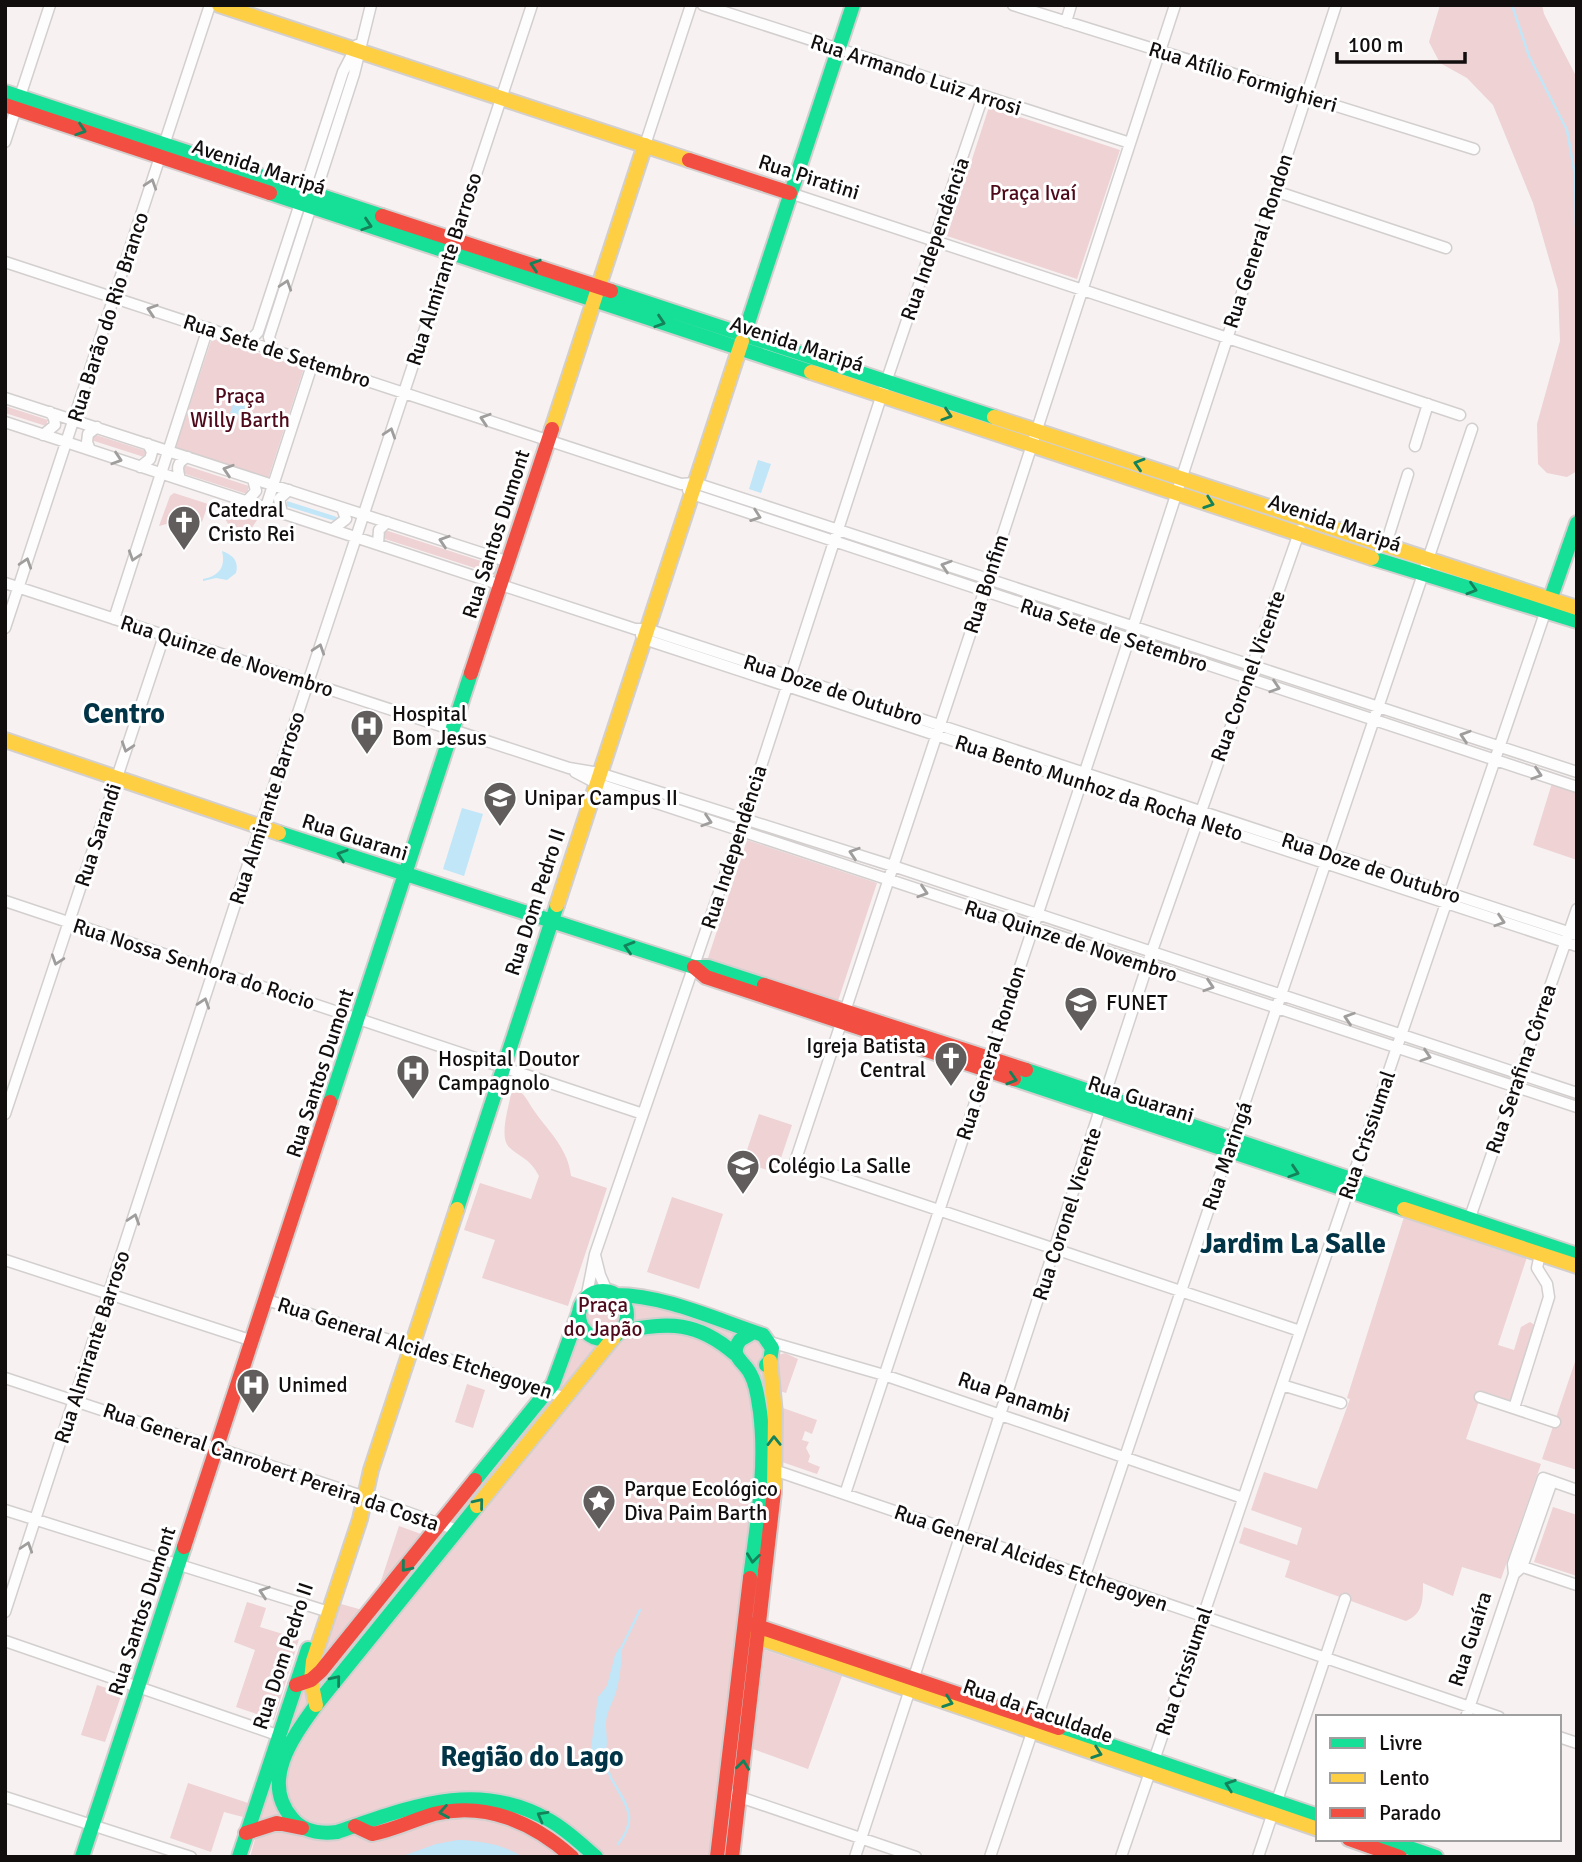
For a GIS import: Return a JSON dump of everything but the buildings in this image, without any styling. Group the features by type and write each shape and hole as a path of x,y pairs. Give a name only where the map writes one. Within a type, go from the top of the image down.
{"street":[{"path":"5,142 14,103 50,5"},
{"name":"Rua Barão do Rio Branco","path":"5,628 210,5"},
{"name":"Rua Piratini","path":"219,5 358,47 501,98 1460,415"},
{"path":"249,342 256,337 260,327 292,228 321,174 354,74 358,47 371,5"},
{"name":"Rua Almirante Barroso","path":"5,1612 532,5"},
{"name":"Rua Santos Dumont","path":"82,1857 691,5"},
{"name":"Rua Armando Luiz Arrosi","path":"703,5 1130,143"},
{"name":"Rua Dom Pedro II","path":"239,1857 278,1771 296,1685 325,1611 598,778 737,337 790,193 853,5"},
{"name":"Rua Atílio Formighieri","path":"1013,5 1474,149"},
{"path":"1066,22 1071,5"},
{"name":"Rua Bonfim","path":"939,1210 795,1162 1175,5"},
{"name":"Rua General Rondon","path":"845,1494 1336,5"},
{"path":"273,350 269,343 271,331 303,231 311,170 343,72 358,47"},
{"path":"343,72 349,70 354,74"},
{"name":"Avenida Maripá","path":"5,92 14,103 598,294 720,342 737,337"},
{"name":"Rua Independência","path":"583,1304 595,1254 745,818 884,388 984,96"},
{"path":"311,170 313,175 321,174"},
{"path":"1275,191 1446,248"},
{"path":"292,228 300,222 303,231"},
{"name":"Rua Sete de Setembro","path":"5,262 550,440 689,487 834,542 1577,787"},
{"name":"Avenida Maripá","path":"617,301 737,337 1178,484 1305,517 1430,559 1547,606 1577,621"},
{"path":"260,327 263,331 271,331"},
{"path":"114,619 208,328"},
{"path":"266,508 313,362"},
{"path":"5,398 509,562"},
{"path":"1415,446 1428,404"},
{"path":"43,435 55,425 51,412"},
{"name":"Rua Doze de Outubro","path":"5,422 478,576 788,681"},
{"path":"90,450 88,434 96,427"},
{"path":"1424,575 1429,573 1430,559 1472,429"},
{"path":"140,467 150,459 152,452 148,444"},
{"path":"180,479 177,467 188,457"},
{"path":"1386,544 1408,474"},
{"path":"247,501 256,491 253,479"},
{"name":"Avenida Maripá","path":"1178,484 1298,532 1424,575 1547,606 1577,608"},
{"name":"Rua Sete de Setembro","path":"689,487 838,530 1577,772"},
{"path":"282,513 279,499 289,490"},
{"path":"333,529 345,519 342,508"},
{"path":"1298,532 1305,525 1305,517"},
{"path":"378,544 379,530 387,522"},
{"path":"1547,606 1577,523"},
{"name":"Rua Coronel Vicente","path":"855,1857 1152,951 1298,532"},
{"path":"478,576 490,569 491,564 486,555"},
{"name":"Rua Maringá","path":"990,1857 1424,575"},
{"name":"Rua Quinze de Novembro","path":"5,583 569,768 740,831 1577,1107"},
{"name":"Rua Crissiumal","path":"1121,1857 1547,606"},
{"name":"Rua Sarandi","path":"5,1114 164,636"},
{"name":"Rua Bento Munhoz da Rocha Neto","path":"788,681 1571,937 1577,946"},
{"name":"Rua Guarani","path":"5,740 260,828 694,967 706,977 843,1017 1350,1184 1577,1266"},
{"name":"Rua Quinze de Novembro","path":"598,778 745,818 1577,1093"},
{"name":"Rua Nossa Senhora do Rocio","path":"5,901 643,1114"},
{"name":"Rua Serafina Côrrea","path":"1468,1225 1515,1085 1571,937 1577,909"},
{"path":"939,1210 1300,1331"},
{"name":"Rua Guarani","path":"1468,1225 1577,1255"},
{"path":"5,1641 286,1738 316,1705 563,1397 618,1334 627,1318 627,1310 624,1303 611,1293 600,1275 595,1254"},
{"path":"1514,1408 1549,1297 1547,1284 1536,1268 1540,1254"},
{"path":"5,1260 253,1341"},
{"path":"296,1685 312,1680 547,1392 560,1369 583,1304 594,1293 653,1299 763,1335 772,1348 770,1361 774,1383 768,1468 732,1794 717,1857"},
{"name":"Rua General Alcides Etchegoyen","path":"267,1300 563,1397"},
{"path":"583,1304 580,1318 586,1332 593,1336 604,1339 659,1324 685,1325 714,1336 748,1369 759,1370 770,1361"},
{"path":"735,1354 741,1338 751,1333"},
{"name":"Rua Panambi","path":"770,1342 884,1375 1243,1497"},
{"path":"748,1369 757,1393 768,1468"},
{"name":"Rua General Canrobert Pereira da Costa","path":"5,1378 218,1447 457,1530"},
{"path":"1282,1385 1341,1403"},
{"path":"1480,1397 1555,1422"},
{"name":"Rua General Alcides Etchegoyen","path":"768,1468 1325,1658 1468,1712 1487,1715"},
{"name":"Rua Guaíra","path":"1468,1712 1543,1478 1577,1490"},
{"path":"5,1510 325,1611"},
{"path":"1516,1568 1577,1586"},
{"path":"1258,1857 1345,1599"},
{"name":"Rua Dom Pedro II","path":"316,1705 312,1680 313,1661 325,1611"},
{"name":"Rua da Faculdade","path":"752,1630 1275,1807 1316,1816"},
{"name":"Rua Dom Pedro II","path":"248,1857 252,1831 286,1738"},
{"path":"278,1771 277,1789 280,1800 286,1813 303,1828"},
{"path":"732,1794 916,1857"},
{"path":"732,1794 732,1857"},
{"path":"5,1797 191,1857"},
{"path":"252,1831 277,1824 327,1834 438,1800 459,1797 498,1798 519,1804 550,1820 596,1857"},
{"name":"Rua da Faculdade","path":"1275,1807 1316,1828"},
{"path":"355,1826 372,1834 436,1813 478,1810 517,1819 532,1826 572,1857"},
{"path":"1355,1841 1401,1857"},
{"path":"1389,1841 1422,1855"}],"green space":[{"path":"1440,5 1542,5 1577,78 1577,471 1567,477 1547,473 1538,464 1537,424 1560,341 1558,290 1533,203 1493,105 1467,78 1440,63 1429,42"},
{"name":"Praça Ivaí","path":"989,107 1120,150 1077,279 947,236"},
{"name":"Praça Willy Barth","path":"212,338 304,368 268,479 175,449"},
{"path":"5,406 48,420 46,426 5,413"},
{"path":"93,434 146,451 144,457 91,440"},
{"path":"184,465 249,486 247,494 182,473"},
{"path":"174,493 208,504 202,522 182,520 159,526 170,496"},
{"path":"224,510 257,520 249,532 228,524 223,515"},
{"path":"385,530 484,562 481,570 382,538"},
{"path":"1552,783 1577,791 1577,860 1533,845"},
{"path":"747,840 877,883 837,1004 707,961"},
{"path":"512,1087 523,1094 558,1142 571,1176 607,1188 568,1306 482,1278 495,1240 464,1230 480,1183 531,1199 539,1176 529,1163 506,1143 505,1128"},
{"path":"759,1114 792,1125 776,1173 743,1162"},
{"path":"672,1197 723,1214 699,1289 647,1272"},
{"path":"1404,1217 1527,1257 1498,1345 1514,1350 1521,1327 1530,1322 1536,1326 1511,1402 1482,1392 1466,1439 1541,1464 1501,1579 1462,1567 1453,1596 1423,1583 1419,1610 1406,1621 1285,1577 1290,1561 1239,1543 1244,1527 1297,1545 1302,1528 1251,1510 1264,1472 1317,1489 1350,1399 1347,1398"},
{"name":"Parque Ecológico Diva Paim Barth","path":"602,1296 624,1298 763,1335 769,1371 769,1482 733,1857 250,1857 297,1691 320,1662 341,1604 366,1611 555,1389 584,1303"},
{"path":"785,1353 798,1359 786,1393 776,1390 775,1356"},
{"path":"1577,1356 1577,1470 1542,1459"},
{"path":"467,1384 485,1390 473,1428 455,1422"},
{"path":"780,1407 817,1420 812,1434 805,1431 802,1440 809,1442 806,1448 810,1456 808,1462 820,1467 817,1474 782,1462"},
{"path":"1553,1507 1577,1515 1577,1576 1534,1562"},
{"path":"399,1526 421,1534 379,1587"},
{"path":"247,1602 266,1608 260,1627 299,1639 274,1720 236,1707 255,1650 234,1642"},
{"path":"765,1650 842,1676 808,1769 753,1749"},
{"path":"97,1685 122,1693 105,1742 81,1735"},
{"path":"188,1783 248,1803 243,1817 224,1812 211,1852 170,1838"}],"water":[{"path":"235,399 250,403 246,417 230,413"},
{"path":"758,460 771,464 761,493 749,489"},
{"path":"287,501 337,517 335,521 286,506"},
{"path":"222,551 234,559 237,565 236,573 227,580 216,578 203,581 220,570 223,562"},
{"path":"462,808 483,814 464,876 443,869"},
{"path":"619,1648 622,1652 619,1677 606,1720 606,1752 600,1759 593,1756 591,1748 598,1697 607,1686"},
{"path":"458,1840 492,1844 523,1857 400,1857 436,1844"}],"waterway":[{"path":"1512,5 1529,56 1567,130 1575,175 1576,226"},
{"path":"620,1651 640,1610"},
{"path":"603,1757 628,1811 628,1826 618,1844"}],"traffic: fast":[{"path":"742,341 853,5"},
{"path":"5,92 382,216"},
{"path":"270,193 811,372"},
{"path":"611,291 994,417"},
{"path":"1550,600 1577,523"},
{"path":"1372,558 1577,621"},
{"path":"330,1102 471,673"},
{"path":"279,833 694,967 708,967 764,985"},
{"path":"457,1209 557,905"},
{"path":"1026,1070 1577,1255"},
{"path":"1014,1079 1404,1209"},
{"path":"603,1291 620,1298 627,1315 620,1332 603,1339 586,1332 579,1315 586,1298 603,1291"},
{"path":"616,1295 653,1299 763,1335 772,1348 770,1361 766,1365"},
{"path":"475,1480 553,1384 580,1310"},
{"path":"622,1331 654,1326 682,1327 708,1335 735,1354"},
{"path":"750,1578 760,1495 762,1433 755,1384 736,1351 740,1340 752,1333"},
{"path":"477,1506 316,1705 298,1731 279,1774 283,1804 296,1823 312,1831 331,1833 417,1806 469,1799 495,1801 522,1808 549,1820 596,1857"},
{"path":"82,1857 184,1547"},
{"path":"239,1857 308,1649"},
{"path":"1059,1728 1316,1815"},
{"path":"1390,1841 1436,1857"}],"traffic: slow":[{"path":"219,5 689,160"},
{"path":"552,429 645,145"},
{"path":"557,905 742,341"},
{"path":"811,372 1372,558"},
{"path":"994,417 1577,608"},
{"path":"5,740 279,833"},
{"path":"316,1705 311,1680 313,1661 360,1519 371,1470 457,1209"},
{"path":"1404,1209 1577,1266"},
{"path":"477,1506 614,1337"},
{"path":"770,1361 775,1414 774,1492"},
{"path":"744,1633 1316,1828"}],"traffic: jam":[{"path":"5,105 270,193"},
{"path":"689,160 790,193"},
{"path":"382,216 611,291"},
{"path":"471,673 552,429"},
{"path":"694,967 706,977 1014,1079"},
{"path":"764,985 1026,1070"},
{"path":"184,1547 330,1102"},
{"path":"296,1685 311,1680 321,1671 475,1480"},
{"path":"732,1857 774,1492"},
{"path":"717,1857 750,1578"},
{"path":"745,1622 1059,1728"},
{"path":"355,1826 372,1834 434,1814 472,1810 508,1818 525,1825 542,1834 572,1857"},
{"path":"246,1833 277,1823 302,1828"},
{"path":"1355,1841 1400,1857"}],"place":[{"name":"Catedral Cristo Rei","path":"184,552"},
{"name":"Hospital Bom Jesus","path":"367,756"},
{"name":"Unipar Campus II","path":"500,828"},
{"name":"FUNET","path":"1081,1033"},
{"name":"Igreja Batista Central","path":"951,1088"},
{"name":"Hospital Doutor Campagnolo","path":"413,1101"},
{"name":"Colégio La Salle","path":"743,1196"},
{"name":"Unimed","path":"253,1415"},
{"name":"Parque Ecológico Diva Paim Barth","path":"599,1531"}],"district":[{"name":"Centro","path":"124,714"},
{"name":"Jardim La Salle","path":"1293,1244"},
{"name":"Região do Lago","path":"532,1757"}],"park label":[{"name":"Praça do Japão","path":"603,1317"}]}
